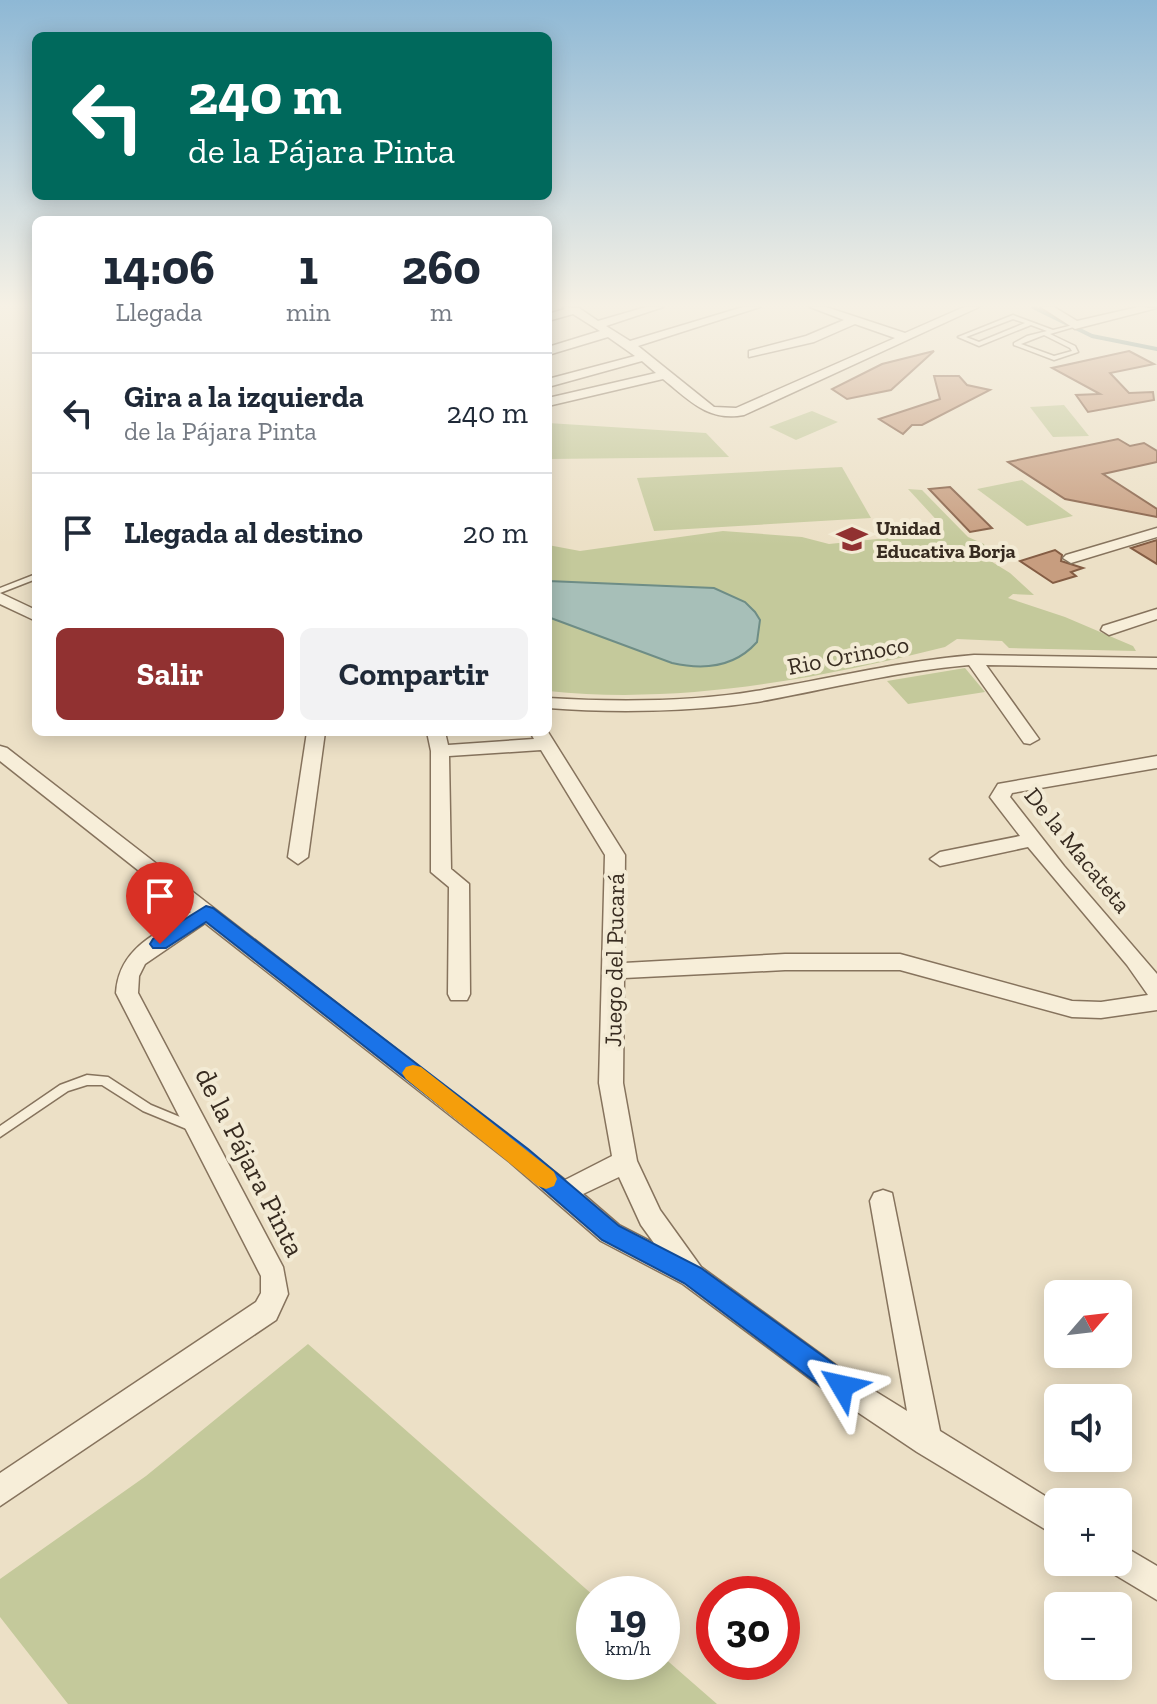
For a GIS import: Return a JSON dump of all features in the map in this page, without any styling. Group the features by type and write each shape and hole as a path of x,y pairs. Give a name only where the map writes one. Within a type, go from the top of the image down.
{"street":[{"path":"552,401 615,387"},
{"path":"679,387 709,410 723,414 739,412 797,387"},
{"path":"1071,558 1157,532"},
{"path":"0,598 32,614"},
{"path":"1109,630 1157,614"},
{"path":"974,660 1030,739"},
{"name":"Rio Orinoco","path":"552,703 607,707 753,697 926,664 974,660 1157,663"},
{"path":"298,857 315,736"},
{"path":"459,994 459,884 441,872 438,742 543,738"},
{"name":"Juego del Pucará","path":"543,738 615,855 611,1083 625,1161 650,1217 692,1276"},
{"path":"0,752 520,1156 610,1233 692,1276 842,1386 1044,1513"},
{"name":"De la Macateta","path":"1157,762 1005,788 1000,797 1157,991"},
{"path":"940,859 1033,840"},
{"name":"de la Pájara Pinta","path":"1,1488 266,1311 275,1294 274,1275 127,993 128,976 136,959 206,912"},
{"path":"614,971 785,962 900,962 1072,1009 1101,1010 1157,1002"},
{"path":"560,1192 591,1181 625,1161"},
{"path":"883,1201 927,1442"},
{"path":"1132,1568 1157,1584"}],"lane":[{"path":"0,591 32,578"},
{"path":"0,1132 64,1088 87,1080 104,1080 147,1108 198,1129"}],"green space":[{"path":"1064,405 1089,436 1053,437 1030,407"},
{"path":"812,411 838,422 796,440 769,427"},
{"path":"552,423 706,433 729,457 552,459"},
{"path":"842,467 871,518 654,531 637,478"},
{"path":"1022,480 1073,516 1027,526 977,489"},
{"path":"908,489 922,490 968,537 984,544 989,560 1010,573 1034,595 1013,594 1008,598 1065,617 1133,646 1136,651 1009,648 1002,641 957,639 945,647 896,659 748,686 648,695 552,691 552,546 580,551 723,531 802,537 829,544 906,536 943,527"},
{"path":"965,668 985,692 908,704 887,681"},
{"path":"308,1344 576,1580 576,1680 680,1680 680,1672 717,1704 68,1704 0,1617 0,1579 146,1476"}],"water":[{"path":"552,581 714,588 745,602 760,620 757,642 739,657 707,666 672,663 552,618"}],"building":[{"path":"837,387 895,387 847,399 832,389"},
{"path":"937,387 974,387 990,390 922,425 912,425 903,434 879,419 940,399"},
{"path":"1086,387 1123,387 1129,393 1153,392 1154,400 1088,412 1076,395 1100,394"},
{"path":"1118,439 1130,446 1144,443 1157,451 1157,462 1103,474 1157,509 1157,517 1065,499 1008,462"},
{"path":"950,487 992,528 970,532 929,489"},
{"path":"1157,540 1157,564 1131,548"},
{"path":"1055,550 1062,555 1061,561 1083,568 1071,572 1076,576 1053,583 1020,561"}],"slow traffic":[{"path":"413,1073 546,1179"}],"place":[{"name":"Unidad Educativa Borja","path":"852,539"}],"route":[{"path":"160,944 206,912 520,1156 610,1233 692,1276 842,1386"}]}
